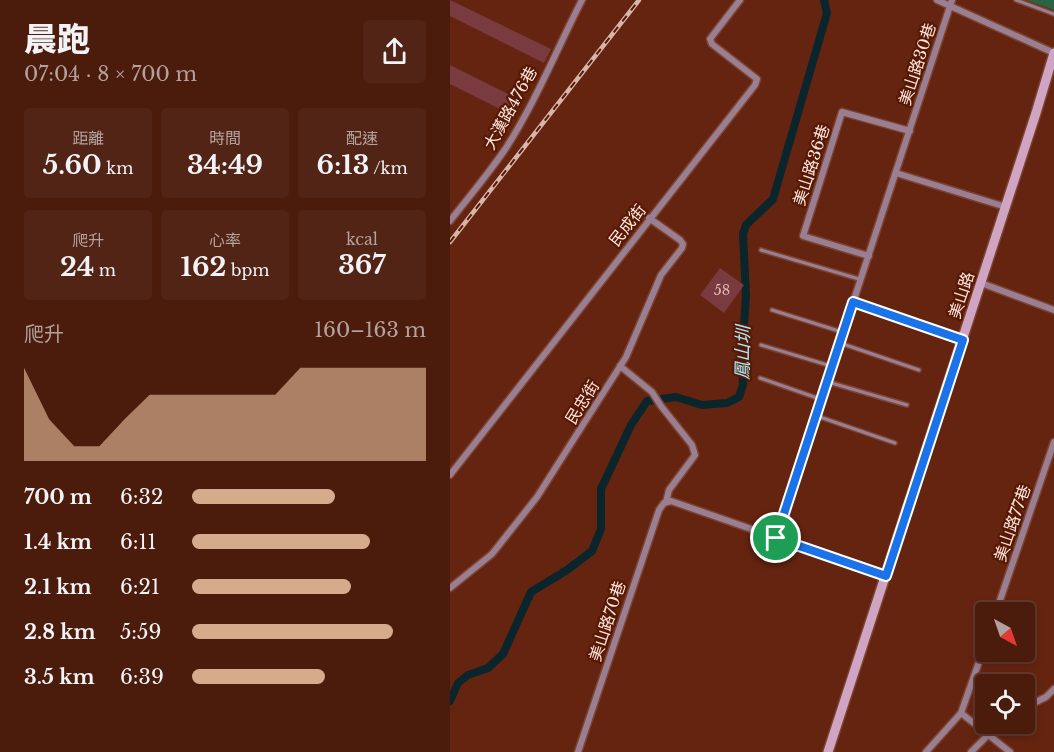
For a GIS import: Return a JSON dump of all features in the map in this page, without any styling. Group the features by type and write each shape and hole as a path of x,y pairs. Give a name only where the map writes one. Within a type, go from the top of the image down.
{"street":[{"name":"大漢路476巷","path":"450,221 486,177 527,111 582,0"},
{"name":"民成街","path":"450,475 757,81 712,44 710,39 740,0"},
{"name":"美山路30巷","path":"937,0 951,3 1054,53"},
{"name":"美山路30巷","path":"910,131 951,3"},
{"name":"美山路","path":"828,752 1054,53"},
{"name":"美山路36巷","path":"869,256 803,236 842,112 910,131"},
{"path":"776,538 910,131"},
{"path":"896,173 1006,207"},
{"name":"民忠街","path":"450,588 492,554 537,497 620,366 661,275 682,248 680,240 650,218"},
{"path":"981,283 1054,310"},
{"name":"美山路70巷","path":"578,752 659,510 666,502 669,490 695,455 693,445 652,392 620,366"},
{"name":"美山路77巷","path":"999,602 1054,442"},
{"path":"666,502 671,501 886,576"},
{"path":"926,752 962,712 979,662"},
{"path":"1035,702 1046,697 1054,689"},
{"path":"962,712 975,722"},
{"path":"971,752 985,734"},
{"path":"989,734 1010,752"}],"lane":[{"path":"1016,0 1054,14"},
{"path":"762,250 861,279"},
{"path":"853,302 963,340"},
{"path":"772,310 843,333"},
{"path":"840,343 919,370"},
{"path":"761,345 832,366"},
{"path":"760,378 822,400"},
{"path":"827,382 907,405"},
{"path":"816,416 895,443"}],"green space":[{"path":"1026,0 1054,0 1054,10"}],"building":[{"path":"450,0 551,49 544,63 450,16"},
{"path":"450,65 522,101 514,116 450,84"},
{"path":"720,268 744,285 724,313 700,295"}],"waterway":[{"name":"鳳山圳","path":"450,701 458,683 468,675 488,668 503,654 531,592 567,570 592,551 601,529 601,489 631,425 647,401 676,397 702,405 727,403 739,397 743,385 742,354 746,296 743,234 746,225 773,199 827,13 824,0"}],"railway":[{"path":"450,242 639,0"}],"route":[{"path":"853,302 963,340 886,576 776,538 853,302"}]}
